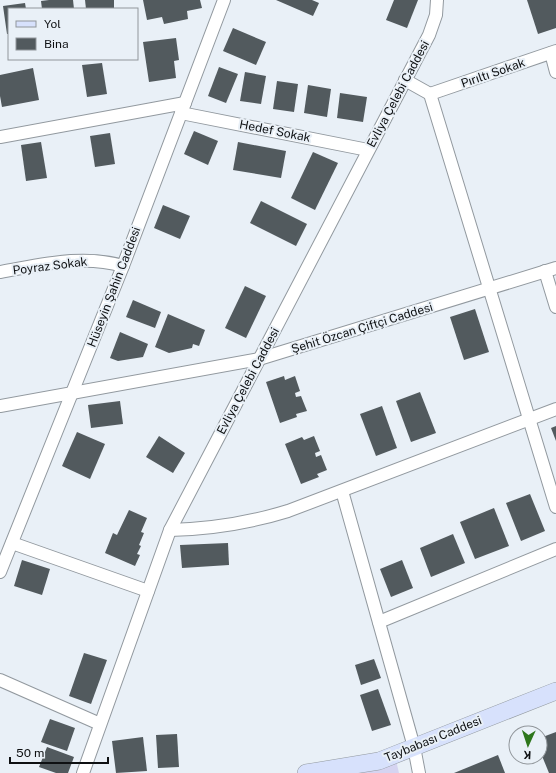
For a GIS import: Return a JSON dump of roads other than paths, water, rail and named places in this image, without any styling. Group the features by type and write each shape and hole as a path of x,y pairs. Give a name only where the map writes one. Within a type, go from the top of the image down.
{"street":[{"name":"Hüseyin Şahin Caddesi","path":"0,572 8,547 123,266 224,0"},
{"name":"Evliya Çelebi Caddesi","path":"83,773 170,530 431,30 436,15 437,0"},
{"path":"553,52 556,72"},
{"name":"Pırıltı Sokak","path":"430,94 553,52"},
{"path":"405,80 430,94 556,507"},
{"name":"Hedef Sokak","path":"0,137 183,108 368,150"},
{"name":"Poyraz Sokak","path":"0,272 75,260 101,261 123,266"},
{"path":"550,269 556,307"},
{"name":"Şehit Özcan Çiftçi Caddesi","path":"0,406 259,360 550,269"},
{"path":"170,530 215,527 263,519 288,512 556,410"},
{"path":"342,491 414,747 419,773"},
{"path":"8,547 148,591"},
{"path":"379,622 556,549"},
{"path":"0,680 100,724"},
{"name":"Taybabası Caddesi","path":"306,773 324,772 379,761 556,691"}]}
